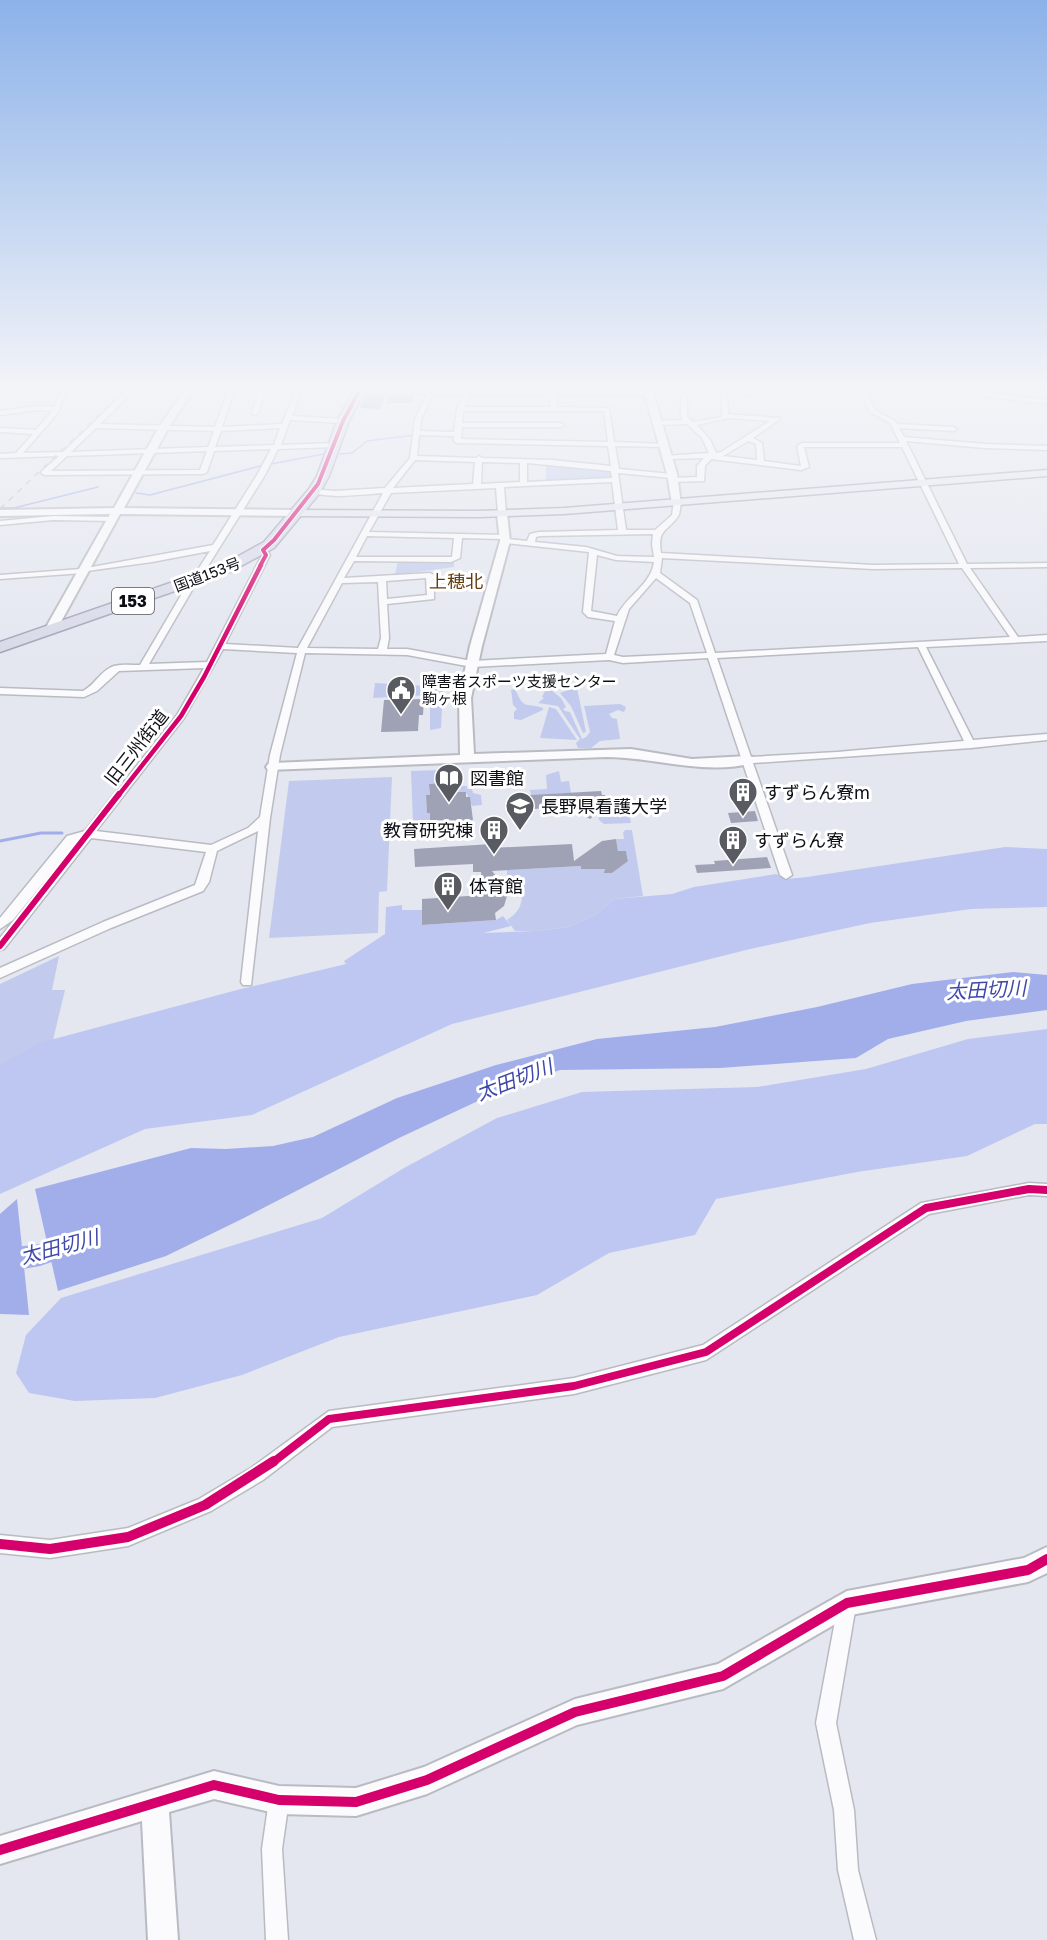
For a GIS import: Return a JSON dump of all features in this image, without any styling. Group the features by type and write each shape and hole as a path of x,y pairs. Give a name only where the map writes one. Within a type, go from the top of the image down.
{"highway":[{"name":"国道153号","path":"0,647 195,580 227,568 263,550 314,491 323,477"}],"main road":[{"path":"296,513 502,514 677,503 1007,477"}],"street":[{"path":"51,629 137,477"},
{"path":"143,667 191,585 260,477"},
{"path":"247,982 265,818 273,767 289,693 302,649 353,559 389,489 399,477"},
{"path":"477,477 477,486"},
{"path":"524,477 524,484"},
{"path":"616,477 622,531"},
{"path":"662,477 701,480 701,477"},
{"path":"919,477 964,566 1016,640"},
{"path":"530,544 533,536 539,534 658,532 675,518 679,510 672,478"},
{"path":"314,491 334,493 617,480"},
{"path":"467,759 465,698 505,539 500,486"},
{"path":"0,513 115,515"},
{"path":"0,522 115,515 296,513"},
{"path":"609,657 624,609 655,573 659,558 656,545 658,532"},
{"path":"365,534 505,539 530,544 586,549 616,558 873,567 1047,565"},
{"path":"353,559 451,560 456,558 458,537"},
{"path":"0,578 84,570 152,560 216,547"},
{"name":"旧三州街道","path":"0,946 181,716 210,665 266,555 263,550"},
{"path":"593,552 587,612 591,615 621,619"},
{"path":"655,573 694,602 786,875"},
{"path":"341,581 430,574 430,597 384,603"},
{"path":"382,579 385,638 382,650"},
{"path":"220,646 268,650 382,650 434,655 472,664 609,657 623,660 714,656 1047,638"},
{"path":"921,645 970,745"},
{"path":"0,691 84,694 95,690 111,670 117,668 210,665"},
{"path":"273,767 614,753 638,754 692,763 970,745 1047,737"},
{"path":"0,925 9,918 71,838 87,834 212,849 252,831 265,818"},
{"path":"0,973 106,925 199,888 204,882 212,849"},
{"path":"0,1544 50,1549 128,1537 205,1505 240,1485 329,1419 573,1386 706,1352 927,1208 1029,1189 1047,1190"},
{"path":"0,1850 214,1785 279,1800 356,1802 427,1780 575,1712 723,1676 847,1603 1028,1570 1047,1559"},
{"path":"847,1603 826,1723 844,1810 848,1870 866,1940"},
{"path":"277,1940 272,1849 279,1800"},
{"path":"155,1804 163,1940"}],"shaded area":[{"path":"546,477 613,477 613,478 546,482"},
{"path":"398,561 454,562 454,567 395,575"},
{"path":"375,683 443,687 441,728 430,730 430,695 373,698"},
{"path":"575,687 586,732 583,733 571,706 560,693"},
{"path":"515,689 524,703 543,708 543,710 521,720 514,719 514,712 517,709 513,705 511,690"},
{"path":"551,690 561,698 566,707 563,709 570,712 582,739 590,732 584,706 620,704 626,707 624,712 618,710 609,714 612,718 617,719 620,739 600,741 591,748 578,748 576,743 580,739 558,706 538,703 544,698 542,697 545,691"},
{"path":"549,707 556,709 577,740 540,738"},
{"path":"439,770 452,777 452,781 460,781 461,786 467,786 467,789 472,789 473,793 481,795 482,805 472,806 466,792 458,792 457,788 448,788 448,783 429,785 430,795 426,796 430,822 413,823 411,771"},
{"path":"559,771 561,782 569,781 571,793 531,795 530,790 547,789 546,775"},
{"path":"392,777 387,891 379,892 378,933 269,938 289,781"},
{"path":"627,804 631,823 604,824 599,820 598,813 607,805"},
{"path":"625,830 632,830 643,896 615,899 595,915 569,927 515,931 507,920 521,904 521,888 520,882 512,883 507,878 507,870 581,866 581,869 605,869 612,873 628,860 626,851 618,851 616,839 624,839"},
{"path":"1005,847 1047,849 1047,907 971,909 870,923 746,950 452,1024 252,1115 145,1129 0,1194 0,1065 39,1043 237,990 346,964 344,961 385,934 386,907 402,905 402,910 422,910 422,925 496,920 503,916 511,926 483,933 536,931 569,927 595,915 615,899 672,894 694,887 776,874 787,879 807,877"},
{"path":"59,956 52,990 65,990 47,1065 0,1080 0,984"},
{"path":"1047,1029 1047,1124 1035,1124 967,1156 857,1172 716,1199 695,1235 609,1253 537,1295 339,1337 242,1375 155,1398 75,1401 29,1393 16,1373 26,1335 61,1298 322,1218 404,1168 497,1118 582,1092 757,1087 866,1069 968,1039"}],"water":[{"path":"1013,972 1047,975 1047,1010 966,1021 888,1039 856,1058 720,1068 560,1070 495,1093 399,1138 166,1256 58,1291 35,1189 191,1148 226,1149 273,1146 313,1137 397,1098 496,1065 597,1039 715,1027 817,1007 912,984"},
{"path":"17,1199 29,1315 0,1314 0,1214"}],"building":[{"name":"障害者スポーツ支援センター 駒ヶ根","path":"424,699 423,715 419,715 418,731 381,732 384,700"},
{"name":"図書館","path":"448,783 448,788 458,788 458,792 466,792 466,797 470,797 473,820 430,822 426,795 430,795 429,784"},
{"path":"601,791 602,795 605,795 607,805 590,819 570,807 514,810 512,796"},
{"name":"すずらん寮m","path":"755,811 758,821 731,823 728,813"},
{"path":"616,839 618,851 626,851 628,861 612,873 604,873 605,869 581,869 581,866 492,871 506,888 507,896 504,906 495,913 496,920 422,925 422,899 483,895 481,872 473,872 473,864 415,867 414,849 491,844 491,848 572,844 574,861 602,841"},
{"name":"すずらん寮","path":"767,857 771,868 697,873 695,865 715,864 714,861"}],"waterway":[{"path":"136,493 150,495 220,477"},
{"path":"0,508 14,508 98,487"},
{"path":"0,841 41,833 62,833"},
{"name":"太田切川","path":"0,1261 40,1255 75,1243"}],"railway":[{"path":"0,509 34,477"}],"cycle path":[{"path":"0,946 181,716 204,677 266,555 263,550 274,540 318,484 321,477"},
{"path":"0,1544 50,1549 128,1537 205,1505 257,1474 329,1419 574,1386 706,1352 926,1208 1029,1189 1047,1190"},
{"path":"0,1850 214,1785 279,1800 356,1802 427,1780 575,1712 723,1676 847,1603 1028,1570 1047,1559"}],"place":[{"name":"障害者スポーツ支援センター 駒ヶ根","path":"401,716"},
{"name":"図書館","path":"449,804"},
{"name":"すずらん寮m","path":"743,818"},
{"name":"長野県看護大学","path":"520,832"},
{"name":"教育研究棟","path":"494,856"},
{"name":"すずらん寮","path":"733,866"},
{"name":"体育館","path":"448,912"}],"district":[{"name":"上穂北","path":"456,581"}]}
